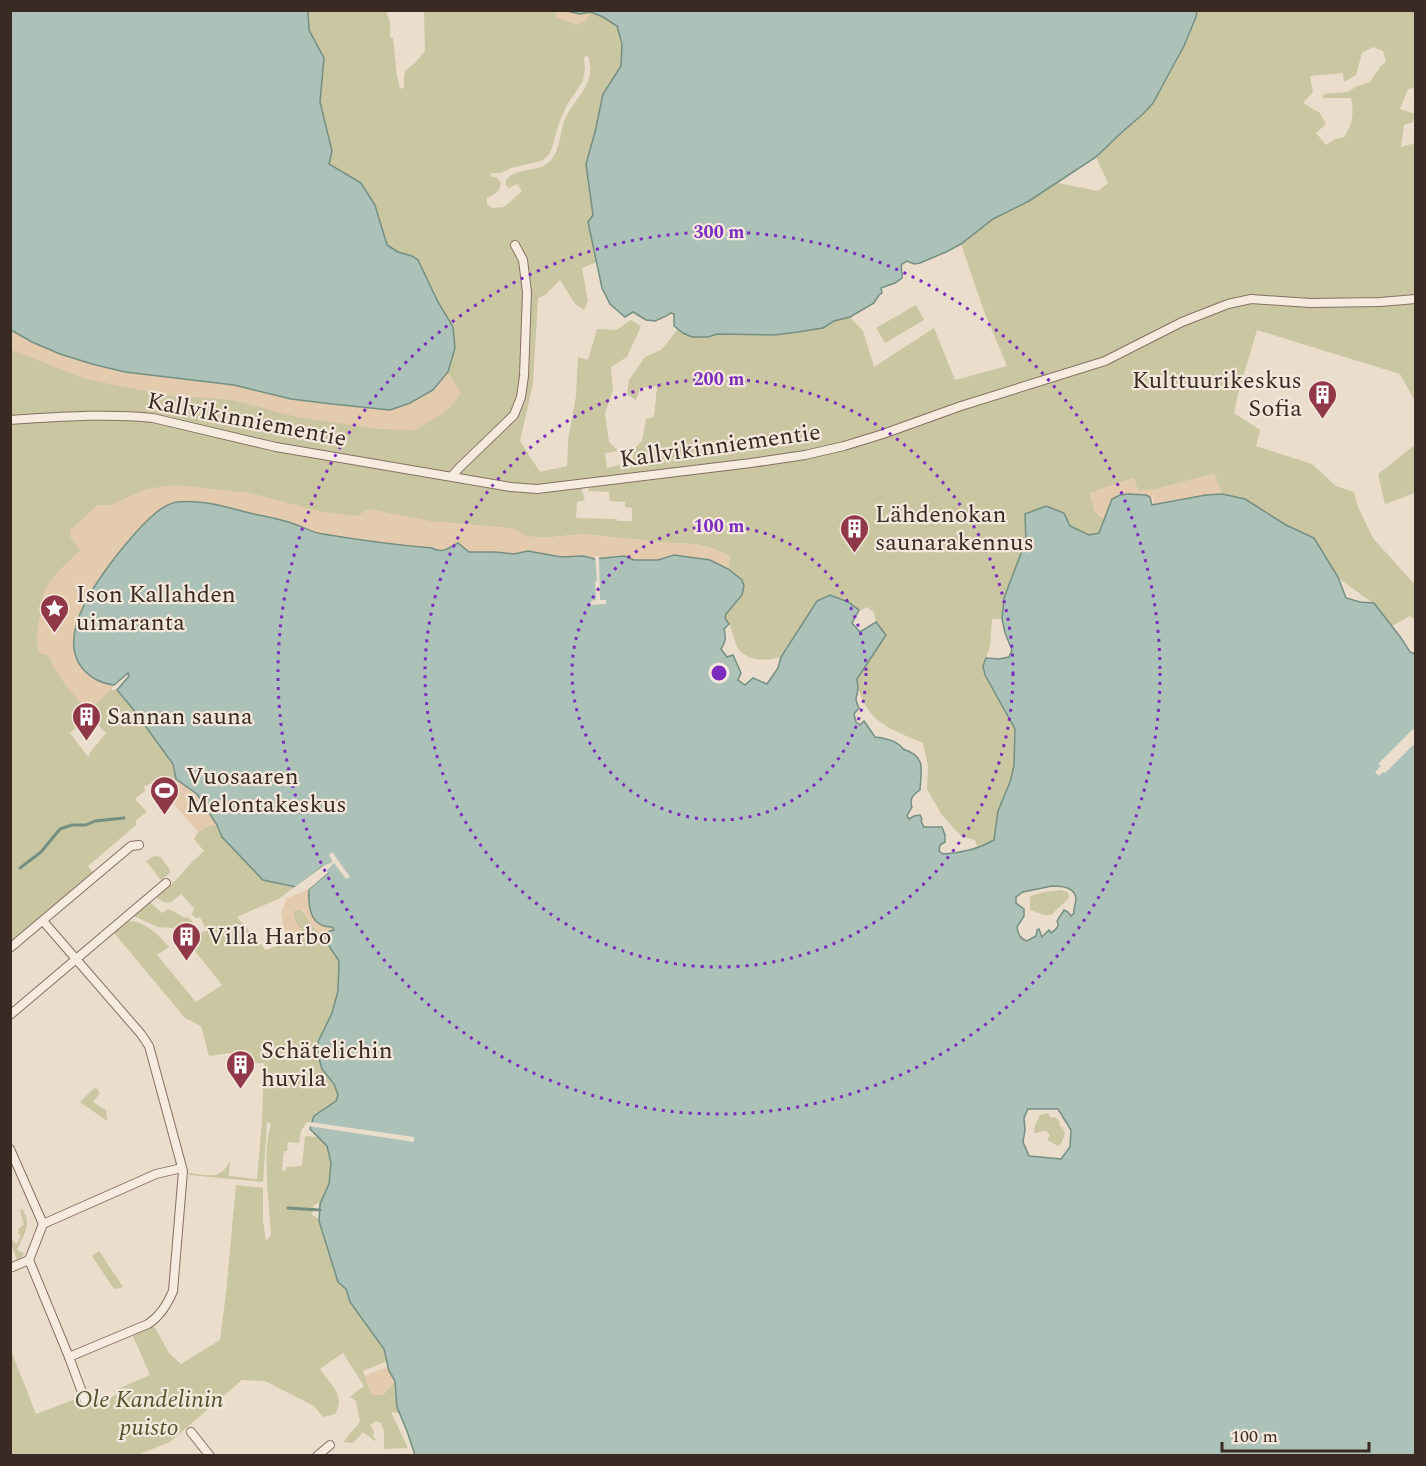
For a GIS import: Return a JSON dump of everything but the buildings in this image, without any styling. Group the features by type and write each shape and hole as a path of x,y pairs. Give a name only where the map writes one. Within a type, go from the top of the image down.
{"street":[{"path":"452,477 514,415 521,398 527,292 523,260 515,245"},
{"name":"Kallvikinniementie","path":"10,420 85,416 153,418 276,447 511,487 537,489 751,463 805,455 863,441 962,406 1105,361 1182,322 1228,304 1251,299 1310,303 1416,299"},
{"path":"10,948 131,846 139,845"},
{"path":"10,1015 166,883"},
{"path":"43,921 149,1046 182,1168 183,1181 171,1297 148,1324 69,1358"},
{"path":"10,1149 43,1224"},
{"path":"86,1403 29,1260 43,1224 156,1174 182,1168"},
{"path":"10,1268 29,1260"},
{"path":"191,1432 210,1455"},
{"path":"317,1455 330,1445"}],"green space":[{"path":"308,11 386,11 390,22 390,37 393,38 400,89 404,87 406,70 425,51 424,11 555,11 557,18 586,21 590,12 617,26 629,63 597,262 582,268 588,301 584,310 575,304 560,280 545,295 538,298 533,384 520,441 540,472 567,466 568,441 576,396 578,357 588,360 597,329 616,330 631,320 641,326 627,357 611,367 613,390 605,413 609,442 618,451 605,453 607,468 632,462 634,449 642,441 646,419 654,417 657,386 640,388 636,400 627,394 629,380 645,357 661,350 678,329 683,333 708,337 717,334 774,335 822,328 834,321 850,317 863,331 874,367 934,328 955,380 1007,366 984,311 961,244 993,219 1058,183 1098,191 1108,183 1096,157 1150,105 1167,80 1183,49 1197,11 1415,11 1415,87 1408,89 1400,109 1415,114 1413,122 1404,125 1401,147 1415,143 1415,401 1400,374 1257,330 1234,413 1260,430 1256,446 1312,464 1336,486 1354,492 1358,507 1373,538 1415,585 1415,620 1410,616 1392,626 1410,652 1415,654 1362,648 1337,577 1326,558 1235,497 1222,494 1214,474 1156,489 1138,491 1134,478 1090,493 1095,512 1104,519 1099,533 1089,535 1070,526 1011,623 1002,619 992,619 990,646 983,666 1015,729 1014,766 998,811 994,840 978,848 975,840 961,836 942,815 927,789 928,766 923,743 888,727 879,721 865,705 856,679 886,635 876,622 874,612 867,607 859,611 852,623 787,648 781,657 759,660 748,657 739,650 725,618 726,613 742,595 742,581 728,569 730,556 711,548 695,544 581,534 544,538 177,502 95,584 103,683 114,685 111,690 117,690 133,709 173,764 176,779 161,779 143,787 146,790 135,799 147,812 136,820 136,825 88,866 93,873 11,943 11,330 32,342 125,372 234,385 448,372 455,348 387,245 375,205 328,164 320,102 324,58 309,30","holes":["1373,47 1383,51 1386,62 1370,82 1348,92 1324,94 1323,98 1351,98 1352,109 1351,123 1344,137 1335,139 1326,145 1316,133 1326,124 1320,113 1303,103 1313,92 1310,76 1343,73 1344,82 1356,75 1362,53","588,56 590,63 588,80 565,119 554,157 545,165 515,173 506,180 509,188 517,184 522,191 504,207 492,208 487,204 487,198 497,192 501,183 497,178 490,176 491,173 501,173 511,168 541,161 548,156 567,105 583,81 584,57","588,485 589,491 609,492 610,501 625,502 625,507 632,508 632,521 576,518 577,502 585,500 581,487","1338,578 1373,603 1346,598","91,715 106,733 88,757 70,733"]},
{"path":"916,305 924,320 885,343 876,328"},
{"path":"1415,445 1415,493 1385,504 1378,474"},
{"name":"Ole Kandelinin puisto","path":"217,825 323,866 280,898 237,917 266,950 306,935 294,918 294,911 298,909 302,910 315,929 352,916 352,1129 307,1122 301,1131 299,1143 288,1142 287,1151 284,1151 282,1170 286,1171 286,1167 302,1166 305,1136 318,1137 327,1146 331,1163 329,1184 321,1202 314,1205 312,1215 319,1219 350,1302 384,1349 387,1361 363,1371 372,1395 383,1395 395,1381 399,1413 391,1412 408,1448 384,1449 384,1431 381,1423 376,1421 370,1425 375,1441 363,1432 353,1443 343,1442 360,1422 356,1401 350,1397 364,1386 343,1353 320,1369 338,1396 338,1408 335,1414 323,1417 314,1406 265,1381 242,1380 170,1442 137,1455 11,1455 10,1348 36,1414 78,1398 92,1405 119,1394 118,1389 150,1375 133,1336 154,1326 169,1353 181,1364 220,1340 236,1185 263,1188 263,1221 266,1241 271,1235 267,1149 271,1124 267,1122 263,1182 189,1175 189,1173 218,1174 227,1167 230,1160 229,1176 257,1179 264,1063 231,1064 230,1053 209,1056 201,1026 185,1018 114,933 127,921 140,923 155,933 169,947 157,955 196,1002 222,985 174,928 157,927 134,916 150,902 162,913 169,909 185,918 188,917 193,922 190,926 195,934 207,931 200,917 196,918 192,915 194,908 181,894 170,903 163,902 156,897 204,851 194,839 201,830"},
{"path":"154,856 161,857 170,870 170,873 161,880 146,861"},
{"path":"1061,890 1068,892 1069,898 1051,915 1030,910 1030,897 1033,895"},
{"path":"95,1087 100,1093 93,1102 106,1110 107,1121 80,1102"},
{"path":"1048,1113 1051,1118 1055,1117 1059,1121 1065,1133 1058,1146 1047,1140 1050,1135 1046,1131 1034,1133 1040,1115"},
{"path":"22,1209 27,1224 17,1250 24,1253 22,1258 17,1260 11,1236 17,1244 21,1235 18,1234 19,1228 24,1225 20,1210"},
{"path":"99,1251 123,1287 114,1289 92,1256"}],"sand":[{"path":"555,11 590,12 586,21 577,25 557,18"},
{"path":"11,330 32,342 92,364 125,372 234,385 291,399 332,404 410,403 433,390 448,372 461,393 450,408 416,430 378,429 297,417 232,400 167,395 86,379 11,350"},
{"path":"1214,474 1222,494 1154,505 1153,497 1128,494 1112,499 1104,519 1095,512 1089,493 1134,478 1138,491 1156,489"},
{"path":"174,485 250,493 319,511 356,516 369,509 431,521 516,529 528,536 544,538 581,534 695,544 730,556 728,569 710,560 674,555 658,560 634,560 624,556 595,559 583,556 561,557 528,551 514,554 469,552 458,543 445,550 439,550 313,532 155,514 127,543 97,581 77,622 74,642 78,661 84,671 93,678 114,685 89,712 61,679 49,656 39,653 37,630 45,591 58,571 81,550 71,539 70,530 98,505 111,505 146,489"},
{"path":"161,779 176,779 197,793 217,825 204,827 198,832 163,791 167,786"},
{"path":"309,889 310,909 315,920 334,930 327,932 325,936 315,929 303,910 298,909 294,911 294,918 306,935 286,943 281,912 287,898"},
{"path":"389,1366 389,1371 395,1381 383,1395 372,1395 364,1376"}],"shaded area":[{"path":"11,11 308,11 309,30 324,58 320,102 332,151 329,164 361,183 375,205 387,245 418,260 453,327 455,348 448,372 433,390 410,403 390,410 291,399 234,385 125,372 92,364 60,354 11,330"},
{"path":"567,11 1197,11 1184,46 1153,103 1096,157 1029,201 993,219 961,244 920,263 914,264 907,261 902,264 902,278 881,288 882,293 874,303 850,317 834,321 823,328 774,335 717,334 708,337 692,337 674,326 674,314 671,313 655,321 646,320 633,312 625,317 610,304 602,288 588,222 593,215 586,164 603,94 621,66 622,44 617,26 603,17 591,12 580,14"},
{"path":"1222,494 1245,499 1286,525 1314,538 1338,577 1346,598 1374,603 1410,652 1415,654 1415,1455 415,1455 397,1407 395,1381 389,1371 384,1349 350,1302 346,1289 338,1282 319,1221 320,1204 329,1184 331,1163 327,1146 310,1129 314,1116 336,1101 338,1095 334,1084 322,1069 318,1055 318,1042 332,1013 338,991 339,961 325,936 327,932 334,930 315,920 310,909 309,889 328,873 323,866 296,887 263,880 222,837 197,794 176,779 173,764 117,690 129,676 128,673 114,685 97,680 83,669 75,655 74,639 77,622 84,604 105,571 125,545 156,513 170,504 187,501 279,519 319,533 439,550 445,550 458,543 469,552 514,554 528,551 561,557 583,556 595,559 624,556 634,560 658,560 674,555 710,560 728,569 742,580 744,586 742,595 726,614 725,618 729,624 724,629 725,639 721,649 727,657 733,655 741,673 738,680 745,685 753,678 767,684 778,668 781,657 817,601 830,595 848,602 859,610 852,623 860,632 876,622 886,635 857,679 856,699 859,708 854,714 856,722 860,725 864,721 875,737 894,742 911,752 919,760 921,765 920,790 912,797 912,807 907,816 909,819 920,815 924,827 942,827 945,842 940,845 939,851 943,854 969,850 994,840 998,811 1014,766 1015,729 985,675 983,666 986,658 1009,657 1012,650 1002,619 1004,598 1026,543 1025,514 1046,506 1064,513 1070,526 1089,535 1099,533 1112,499 1120,495 1146,495 1150,497 1152,505 1206,495","holes":["1052,886 1064,887 1073,892 1076,899 1074,913 1071,916 1064,910 1057,921 1057,928 1051,933 1049,930 1042,937 1039,929 1036,936 1027,941 1018,932 1017,927 1024,916 1024,909 1016,903 1016,897 1023,892","1028,1109 1058,1109 1071,1130 1070,1147 1061,1159 1029,1156 1023,1142 1024,1118"]}],"pier":[{"path":"595,556 599,556 600,600 606,600 606,604 591,605 591,601 596,600"},
{"path":"1415,727 1415,743 1385,773 1379,776 1375,772 1381,766 1378,764"},
{"path":"332,852 350,877 346,879 334,863 327,870 328,873 309,889 306,890 324,872 323,870 297,889 292,889 323,866 333,862 329,855"},
{"path":"309,1122 414,1137 414,1142 308,1126"}],"waterway":[{"path":"20,868 41,852 60,829 72,825 86,825 95,821 124,818"},
{"path":"288,1208 320,1210"}],"place":[{"name":"Kulttuurikeskus Sofia","path":"1323,420"},
{"name":"Lähdenokan saunarakennus","path":"854,554"},
{"name":"Ison Kallahden uimaranta","path":"55,634"},
{"name":"Sannan sauna","path":"86,742"},
{"name":"Vuosaaren Melontakeskus","path":"165,816"},
{"name":"Villa Harbo","path":"186,962"},
{"name":"Schätelichin huvila","path":"240,1090"}]}
